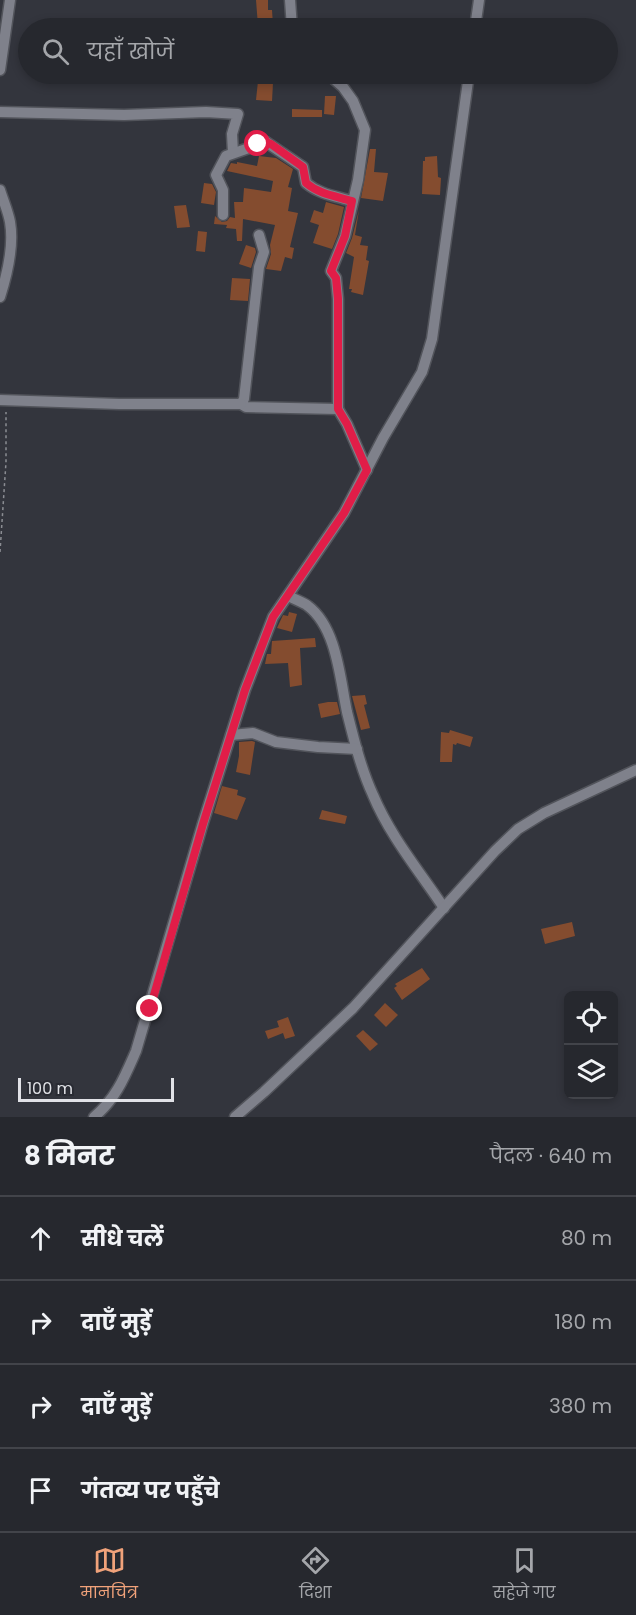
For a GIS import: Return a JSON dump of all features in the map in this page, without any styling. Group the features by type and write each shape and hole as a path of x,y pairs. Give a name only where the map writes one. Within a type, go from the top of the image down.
{"street":[{"path":"0,71 10,0"},
{"path":"290,0 291,18"},
{"path":"476,18 479,0"},
{"path":"340,84 353,101 366,130 358,180 345,236 331,271 336,278 338,299 338,409 367,470"},
{"path":"94,1117 105,1107 119,1088 136,1051 200,833 231,735 273,617 344,513 422,372 432,339 468,84"},
{"path":"0,112 124,115 206,112 238,114 232,134 232,153"},
{"path":"223,215 223,190 216,175 226,156 262,143 271,144 303,167 306,183 318,192 352,201"},
{"path":"0,190 10,224 6,273 0,297"},
{"path":"241,404 244,399 259,267 264,252 259,235"},
{"path":"3,400 129,404 241,404 246,407 338,409"},
{"path":"288,596 309,606 319,618 332,644 366,778 380,810 444,908"},
{"path":"231,735 253,733 276,742 357,749"},
{"path":"235,1117 353,1008 495,851 518,829 569,800 636,770"}],"path":[{"path":"0,552 6,462 3,400"}],"building":[{"path":"256,0 268,0 268,10 272,10 273,18 257,18"},
{"path":"258,84 273,84 272,101 256,100"},
{"path":"325,96 336,96 334,115 324,114"},
{"path":"292,109 322,110 322,117 292,117"},
{"path":"370,149 376,149 374,172 388,173 383,201 361,198"},
{"path":"259,156 276,158 293,169 288,187 292,188 288,211 298,213 290,247 294,248 292,259 285,257 281,271 266,269 271,254 270,245 275,225 243,219 242,241 237,241 236,229 226,228 227,225 214,224 215,216 222,222 227,221 230,217 235,218 234,202 243,202 244,188 271,192 273,181 227,171 231,163 237,164 237,162 257,166"},
{"path":"437,156 438,177 441,178 440,195 422,194 423,161 425,157"},
{"path":"204,183 212,184 216,192 214,205 201,203"},
{"path":"326,202 344,207 332,249 313,243 319,225 310,222 314,210 323,213"},
{"path":"186,205 190,227 177,228 174,206"},
{"path":"359,210 355,235 362,237 360,245 368,246 366,260 369,261 363,295 351,292 352,289 349,289 354,257 346,253"},
{"path":"198,231 207,232 205,252 196,251"},
{"path":"246,245 255,248 256,252 251,268 239,264"},
{"path":"232,278 250,279 248,301 230,300"},
{"path":"289,612 297,614 292,632 277,628 283,615 288,616"},
{"path":"315,638 316,647 300,648 302,685 290,687 288,663 265,664 267,654 271,654 272,641"},
{"path":"365,695 367,704 364,705 370,728 361,730 352,696"},
{"path":"337,702 340,714 321,718 318,704"},
{"path":"450,730 473,737 470,747 453,744 452,762 440,762 441,732 449,733"},
{"path":"239,742 255,742 250,775 236,772"},
{"path":"222,786 238,790 237,795 246,798 237,820 214,813"},
{"path":"322,810 347,816 345,824 319,819"},
{"path":"572,922 575,936 545,944 541,929"},
{"path":"422,968 430,979 402,1000 394,988 397,986 395,984"},
{"path":"385,1003 398,1015 386,1027 374,1015"},
{"path":"288,1017 295,1036 285,1039 283,1033 268,1039 265,1031 279,1027 277,1021"},
{"path":"363,1030 378,1044 370,1051 356,1036"}],"route":[{"path":"150,1009 191,862 245,690 273,617 344,513 367,470 338,409 340,402 337,355 338,299 336,278 331,271 345,236 352,201 318,192 306,183 303,167 271,144 266,142 258,144"}]}
